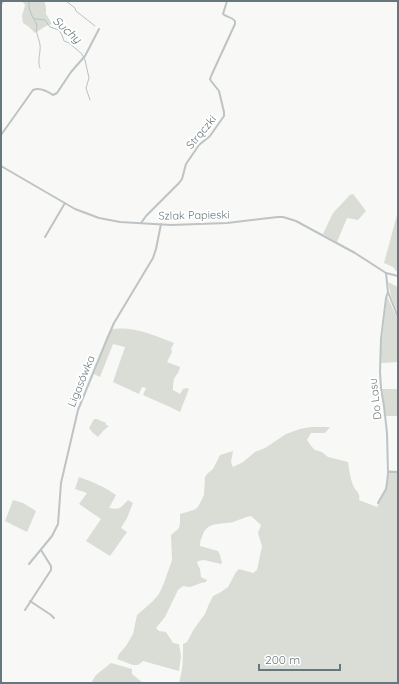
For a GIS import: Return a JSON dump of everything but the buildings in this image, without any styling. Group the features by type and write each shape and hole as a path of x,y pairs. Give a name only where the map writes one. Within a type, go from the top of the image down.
{"street":[{"name":"Strączki","path":"141,223 179,183 182,179 186,164 198,145 210,136 224,116 219,91 210,79 235,24 234,19 223,14 227,1"},
{"path":"1,135 33,90 37,89 53,95 57,93 71,72 85,56 99,29"},
{"name":"Szlak Papieski","path":"1,166 75,209 99,218 120,222 191,225 283,217 296,221 355,253 386,273 398,276"},
{"path":"45,237 66,203"},
{"name":"Ligasówka","path":"29,564 52,536 58,524 61,483 78,410 112,327 153,258 161,224"},
{"path":"386,273 388,292 398,316"},
{"name":"Do Lasu","path":"378,503 386,489 388,472 387,433 380,380 380,339 388,292"},
{"path":"388,472 398,472"},
{"path":"25,610 51,570 51,566 41,550"},
{"path":"30,601 54,618"}],"shaded area":[{"path":"22,1 44,1 46,14 52,24 35,33 23,23 22,16 25,5"},
{"path":"353,194 366,211 358,220 347,218 337,242 323,234 333,213 350,195"},
{"path":"397,215 398,271 396,271 393,267 384,263"},
{"path":"388,282 398,287 398,314 391,296"},
{"path":"387,296 398,320 398,362 381,363 381,348"},
{"path":"120,328 136,330 152,334 174,343 171,349 172,352 167,362 180,367 174,379 173,390 180,394 183,389 189,389 180,412 143,395 146,388 142,387 139,394 113,382 125,347 113,344 100,377 94,374 112,329"},
{"path":"382,389 398,389 398,416 386,416"},
{"path":"94,419 106,423 106,425 109,426 98,437 89,428"},
{"path":"311,427 330,427 325,433 311,433 307,440 315,450 322,452 328,457 348,462 351,479 359,494 359,500 377,507 386,489 388,470 398,471 398,683 179,683 183,659 183,644 187,642 205,614 213,596 228,587 239,569 253,573 257,570 262,546 258,533 261,525 251,516 233,522 212,525 206,530 201,539 200,546 218,551 222,563 204,560 198,561 197,563 200,569 201,577 207,580 206,582 190,587 183,586 178,590 165,617 156,628 159,631 166,632 173,643 179,644 181,656 179,671 143,661 138,665 133,665 117,659 133,634 137,615 159,594 164,583 172,560 171,535 179,528 180,514 197,508 204,495 205,477 213,469 220,455 233,451 231,462 233,467 286,434"},
{"path":"79,477 99,485 116,495 109,508 120,508 128,500 133,503 121,528 127,532 110,556 86,541 101,519 79,504 87,493 75,489"},
{"path":"13,500 23,503 36,511 27,532 5,521"},
{"path":"111,663 132,669 132,674 143,683 91,683 96,675"}],"waterway":[{"path":"1,5 4,1"},
{"name":"Suchy","path":"29,1 29,8 33,18 45,20 50,27 59,30 64,41 69,43 82,54 89,78 86,88 90,100"},
{"path":"66,1 95,26"},
{"path":"34,19 37,25 40,45 40,68"}]}
